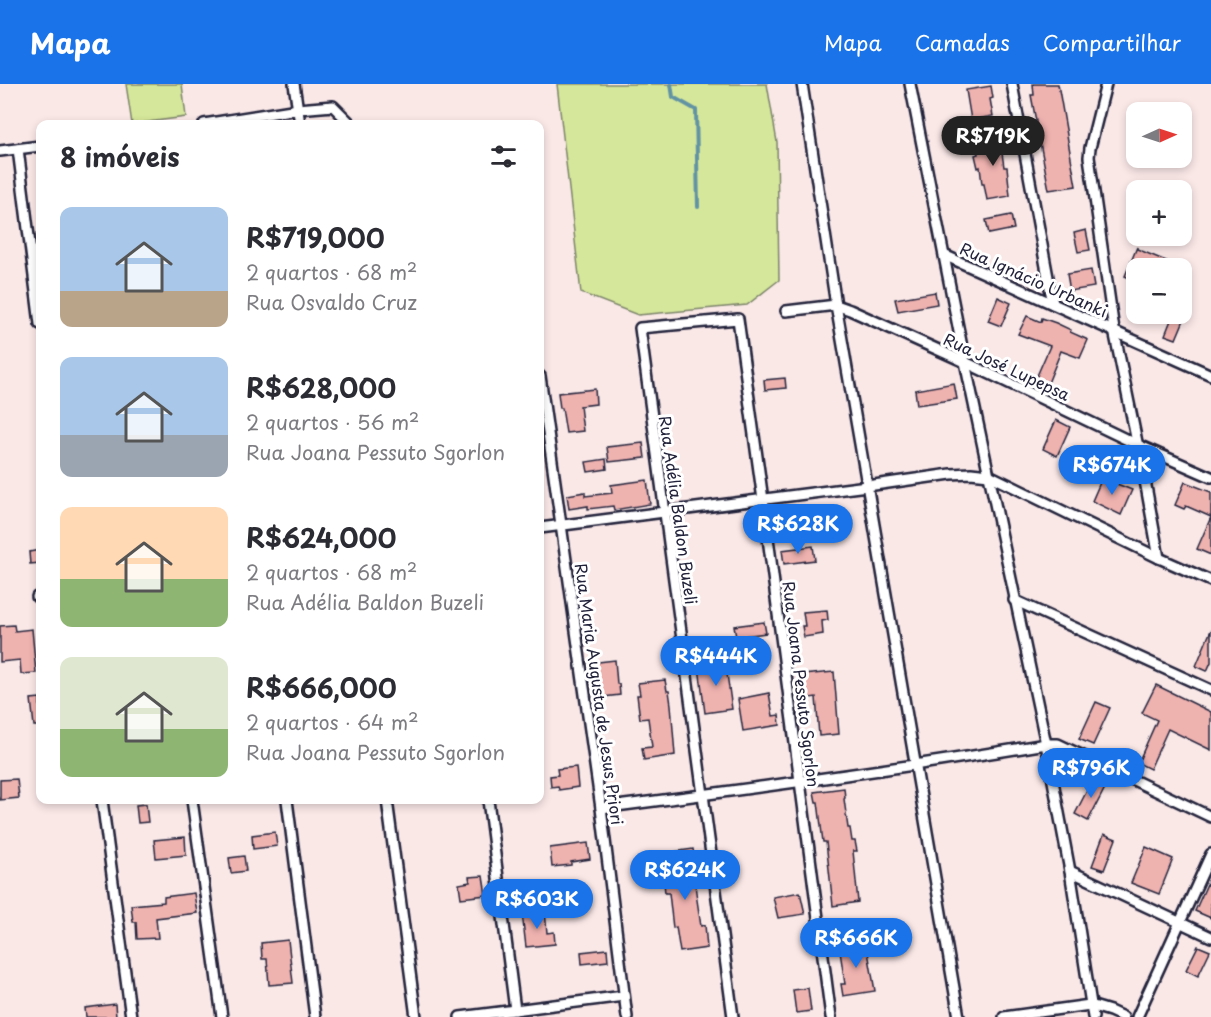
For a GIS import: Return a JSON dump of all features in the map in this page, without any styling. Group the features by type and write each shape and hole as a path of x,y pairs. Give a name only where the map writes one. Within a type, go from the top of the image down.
{"street":[{"path":"294,84 299,120"},
{"path":"802,84 836,305 959,1017"},
{"path":"910,84 1014,600 1046,744 1070,871 1093,1017"},
{"path":"1012,84 1053,304"},
{"path":"1106,84 1089,158 1114,330 1159,558"},
{"path":"229,120 333,106 347,120"},
{"path":"0,151 36,147"},
{"path":"18,149 36,292"},
{"name":"Rua Ignácio Urbanki","path":"944,255 1211,375"},
{"name":"Rua José Lupepsa","path":"786,311 836,305 850,310 1211,477"},
{"name":"Rua Joana Pessuto Sgorlon","path":"640,328 738,319 831,1017"},
{"name":"Rua Adélia Baldon Buzeli","path":"640,328 733,1017"},
{"name":"Rua Maria Augusta de Jesus Priori","path":"544,404 601,808 627,1017"},
{"path":"544,527 971,473 989,475 1211,581"},
{"path":"1014,600 1211,690"},
{"path":"601,808 915,766 1046,744 1058,744 1211,817"},
{"path":"103,804 131,1017"},
{"path":"193,804 222,1017"},
{"path":"287,804 315,1017"},
{"path":"388,804 416,1017"},
{"path":"489,804 515,1010"},
{"path":"1137,1017 1211,854"},
{"path":"1070,871 1211,937"},
{"path":"460,1017 624,996"},
{"path":"1010,1017 1090,1005 1123,1017"}],"green space":[{"path":"126,84 182,84 186,117 131,120"},
{"path":"557,84 767,84 777,142 779,280 747,305 638,315 581,293"}],"building":[{"path":"1033,84 1058,84 1076,186 1049,190 1031,95 1034,95"},
{"path":"991,86 993,98 990,99 993,116 971,120 966,90"},
{"path":"1001,134 1010,196 987,200 975,155 978,154 976,138"},
{"path":"1011,215 1014,229 989,234 986,220"},
{"path":"1086,230 1090,250 1078,252 1074,233"},
{"path":"1137,247 1159,258 1132,258"},
{"path":"1091,270 1094,287 1070,291 1067,274"},
{"path":"935,292 937,304 898,311 895,299"},
{"path":"998,297 1011,303 1001,326 988,321"},
{"path":"1027,316 1041,322 1042,318 1056,323 1088,340 1080,358 1061,351 1048,383 1036,378 1050,346 1018,334"},
{"path":"1169,324 1182,324 1176,339 1165,335"},
{"path":"785,378 786,388 765,390 764,380"},
{"path":"954,383 957,399 917,405 915,390"},
{"path":"595,389 596,404 580,406 583,431 566,433 558,393"},
{"path":"1056,420 1070,427 1057,456 1043,449"},
{"path":"643,443 645,458 609,462 607,447"},
{"path":"606,459 607,469 588,472 586,462"},
{"path":"1102,478 1132,490 1121,515 1092,501"},
{"path":"647,480 650,504 614,510 613,506 569,509 567,495 585,492 585,496 612,493 611,485"},
{"path":"1185,482 1211,492 1211,517 1186,506 1184,509 1175,505"},
{"path":"1211,517 1211,555 1197,549"},
{"path":"813,546 815,560 784,564 782,550"},
{"path":"36,551 36,563 30,564 29,552"},
{"path":"827,610 828,620 822,621 823,634 804,637 803,612"},
{"path":"764,622 766,633 736,637 734,626"},
{"path":"14,625 15,631 32,629 36,673 21,674 20,660 0,662 0,626"},
{"path":"1211,630 1211,662 1207,671 1196,666"},
{"path":"615,660 620,695 595,698 590,663"},
{"path":"731,662 733,674 727,674 732,709 705,713 699,667"},
{"path":"834,672 839,734 819,736 816,697 804,699 802,675"},
{"path":"665,680 671,705 675,755 644,760 642,748 652,747 648,718 640,719 638,683"},
{"path":"1156,685 1211,712 1211,750 1168,729 1150,769 1138,763 1157,720 1142,713"},
{"path":"769,693 773,716 779,715 780,725 743,731 738,699"},
{"path":"36,698 36,726 34,726 31,699"},
{"path":"1096,702 1110,708 1093,745 1079,739"},
{"path":"576,767 578,787 559,790 558,786 551,787 550,776 558,775 557,769"},
{"path":"1094,777 1107,784 1088,821 1075,814"},
{"path":"17,779 19,798 0,800 0,780"},
{"path":"844,788 848,828 850,828 852,841 855,841 857,851 853,851 858,902 833,906 826,842 823,842 818,802 816,802 814,792"},
{"path":"146,804 148,822 138,823 136,805"},
{"path":"275,832 277,846 253,849 252,835"},
{"path":"1104,834 1116,839 1104,870 1092,866"},
{"path":"185,837 186,855 156,858 154,840"},
{"path":"588,843 590,859 571,862 571,865 552,867 550,848"},
{"path":"1146,847 1173,859 1159,894 1131,883"},
{"path":"693,849 695,861 692,861 697,900 701,926 705,925 707,948 680,952 676,927 673,928 669,893 665,893 664,882 668,881 666,853"},
{"path":"244,856 246,871 231,873 229,858"},
{"path":"1211,875 1211,918 1195,911"},
{"path":"483,876 486,895 461,898 459,884 470,882 469,877"},
{"path":"800,892 805,914 778,918 773,897"},
{"path":"194,893 197,913 156,918 158,938 137,939 136,922 133,922 131,905 164,902 164,897"},
{"path":"545,911 547,933 554,932 555,944 526,947 522,913"},
{"path":"288,940 293,983 269,985 267,959 262,959 261,943"},
{"path":"867,941 875,991 843,996 841,984 845,984 839,945"},
{"path":"1198,946 1210,951 1198,976 1186,970"},
{"path":"607,949 608,961 582,964 581,952"},
{"path":"808,988 811,1011 796,1013 793,990"},
{"path":"115,1004 116,1017 86,1017 85,1008"}],"waterway":[{"path":"671,84 673,97 696,110 698,207"}]}
